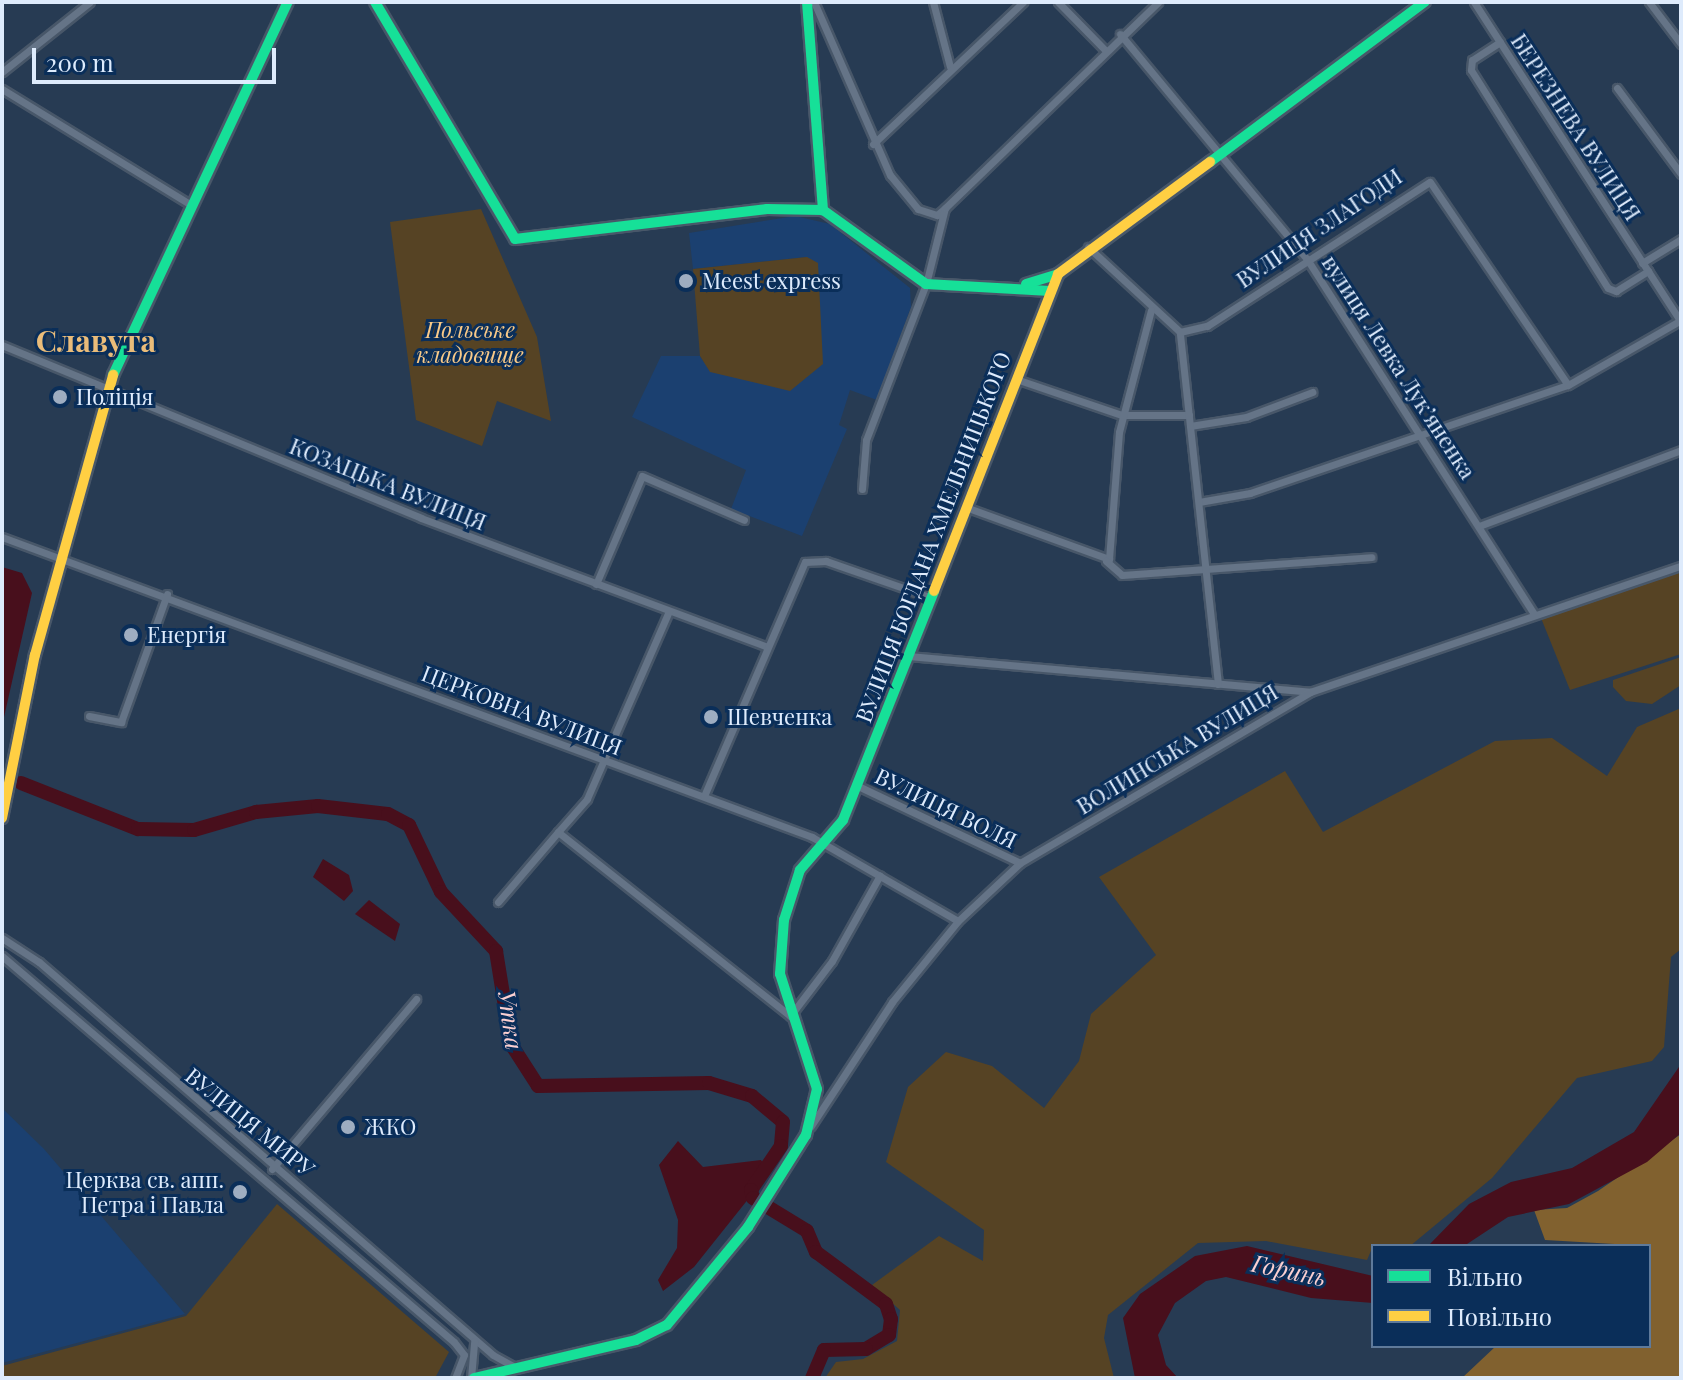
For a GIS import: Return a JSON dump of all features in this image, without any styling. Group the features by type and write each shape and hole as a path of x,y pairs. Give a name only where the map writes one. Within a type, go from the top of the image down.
{"main road":[{"path":"2,818 63,555 107,387 190,204 288,2"},
{"path":"375,2 515,239 767,209 823,210 926,284 1050,291"},
{"path":"807,2 823,210"},
{"name":"ВУЛИЦЯ БОГДАНА ХМЕЛЬНИЦЬКОГО","path":"472,1378 654,1332 683,1311 748,1227 809,1129 816,1079 790,1016 780,974 784,920 800,870 821,841 843,820 858,786 1058,274 1087,246 1425,2"},
{"path":"1016,287 1058,274"},
{"path":"1016,287 1044,306"}],"street":[{"path":"2,72 90,2"},
{"path":"814,2 873,144 908,201 927,214 945,208 1104,49 1158,2"},
{"path":"933,2 950,67"},
{"path":"873,144 950,67 1023,2"},
{"path":"1058,2 1104,49"},
{"name":"БЕРЕЗНЕВА ВУЛИЦЯ","path":"1474,2 1680,320"},
{"path":"1649,2 1681,44"},
{"name":"вулиця Левка Лукʼяненка","path":"1120,34 1307,259 1424,435 1534,614"},
{"path":"1500,42 1472,60 1471,70 1608,288 1616,291 1648,271"},
{"path":"1617,88 1681,174"},
{"path":"2,89 190,204"},
{"name":"ВУЛИЦЯ ЗЛАГОДИ","path":"1180,332 1207,326 1430,182 1568,385"},
{"path":"862,489 866,440 926,284 945,208"},
{"path":"1642,263 1681,239"},
{"path":"1087,246 1151,310 1180,332 1218,684"},
{"path":"1106,561 1122,415 1151,310"},
{"path":"1199,502 1250,493 1568,385 1680,320"},
{"name":"КОЗАЦЬКА ВУЛИЦЯ","path":"2,345 596,584 765,646"},
{"path":"1016,379 1122,415 1189,415"},
{"path":"1190,426 1246,417 1312,392"},
{"path":"1479,526 1681,450"},
{"path":"596,584 642,476 744,520"},
{"path":"968,508 1106,561 1122,575 1208,573 1371,557"},
{"name":"ЦЕРКОВНА ВУЛИЦЯ","path":"2,537 63,555 821,841 958,921"},
{"path":"704,796 794,579 811,560 932,598"},
{"name":"ВОЛИНСЬКА ВУЛИЦЯ","path":"809,1129 892,1002 958,921 1020,863 1310,692 1681,566"},
{"path":"89,716 121,722 167,594"},
{"path":"498,902 558,832 606,761 669,611"},
{"path":"909,656 1310,692"},
{"name":"ВУЛИЦЯ ВОЛЯ","path":"858,786 1020,863"},
{"path":"558,832 790,1016 832,961 880,875"},
{"name":"ВУЛИЦЯ МИРУ","path":"2,938 39,962 272,1169 474,1339 515,1367"},
{"name":"ВУЛИЦЯ МИРУ","path":"2,956 464,1355"},
{"path":"272,1169 416,999"},
{"path":"472,1378 474,1339"},
{"path":"455,1378 464,1355"},
{"path":"464,1355 472,1378"}],"shaded area":[{"path":"795,216 830,224 910,288 911,307 877,400 850,390 839,425 847,429 802,536 731,509 746,470 632,417 661,356 700,356 711,372 807,257 693,269 689,233"},
{"path":"2,1108 44,1149 185,1314 2,1363"},
{"path":"1681,1134 1681,1378 1462,1378 1494,1348 1651,1348 1651,1244 1545,1240 1534,1210 1567,1208 1598,1191"}],"green space":[{"name":"Польське кладовище","path":"481,209 537,337 551,421 497,401 482,446 416,420 390,222"},
{"path":"807,257 818,263 823,364 790,391 710,372 700,356 693,269"},
{"path":"1681,571 1681,654 1570,690 1541,618"},
{"path":"1681,657 1681,685 1652,704 1626,701 1613,687 1613,680"},
{"path":"1681,708 1681,949 1671,957 1664,1047 1652,1061 1577,1078 1492,1178 1412,1244 1371,1244 1367,1260 1266,1241 1198,1243 1108,1315 1104,1338 1114,1378 825,1378 836,1362 863,1359 897,1341 900,1310 872,1285 939,1236 983,1261 984,1230 886,1162 908,1087 946,1052 992,1066 1044,1108 1079,1061 1091,1014 1156,955 1099,877 1285,771 1323,832 1495,741 1552,738 1607,776 1637,727"},
{"path":"277,1204 449,1352 435,1378 2,1378 2,1366 186,1316"}],"water":[{"path":"2,567 22,573 32,593 2,726"},
{"path":"323,859 349,875 353,891 344,901 313,877"},
{"path":"369,900 400,924 395,941 355,914"},
{"path":"1681,1064 1681,1133 1647,1162 1569,1204 1508,1217 1467,1244 1430,1244 1469,1204 1511,1182 1572,1168 1634,1132"},
{"path":"678,1141 703,1167 761,1160 769,1173 694,1267 663,1291 658,1280 677,1248 678,1220 659,1165"},
{"name":"Горинь","path":"1247,1246 1371,1276 1371,1303 1311,1298 1226,1277 1206,1281 1175,1303 1158,1335 1166,1365 1178,1378 1135,1378 1123,1318 1140,1294 1195,1256"}],"waterway":[{"name":"Утка","path":"21,783 138,829 194,830 256,812 318,806 388,814 409,825 441,892 496,951 511,1044 538,1086 709,1083 752,1096 783,1122 781,1146 751,1190 753,1198 807,1231 816,1252 886,1304 891,1319 889,1335 866,1349 824,1350 812,1378"}],"traffic: fast":[{"path":"113,375 288,2"},
{"path":"375,2 515,239 767,209 823,210 926,284 1050,291"},
{"path":"807,2 823,210"},
{"path":"1210,162 1425,2"},
{"path":"1026,284 1058,274"},
{"path":"474,1378 636,1340 667,1325 748,1227 806,1135 817,1089 780,974 784,920 800,870 843,820 934,591"}],"traffic: slow":[{"path":"934,591 1058,274 1210,162"},
{"path":"2,818 35,655 113,375"}],"place":[{"name":"Meest express","path":"686,281"},
{"name":"Поліція","path":"60,397"},
{"name":"Енергія","path":"131,635"},
{"name":"Шевченка","path":"711,717"},
{"name":"ЖКО","path":"348,1127"},
{"name":"Церква св. апп. Петра і Павла","path":"240,1192"}],"district":[{"name":"Славута","path":"96,340"}]}
